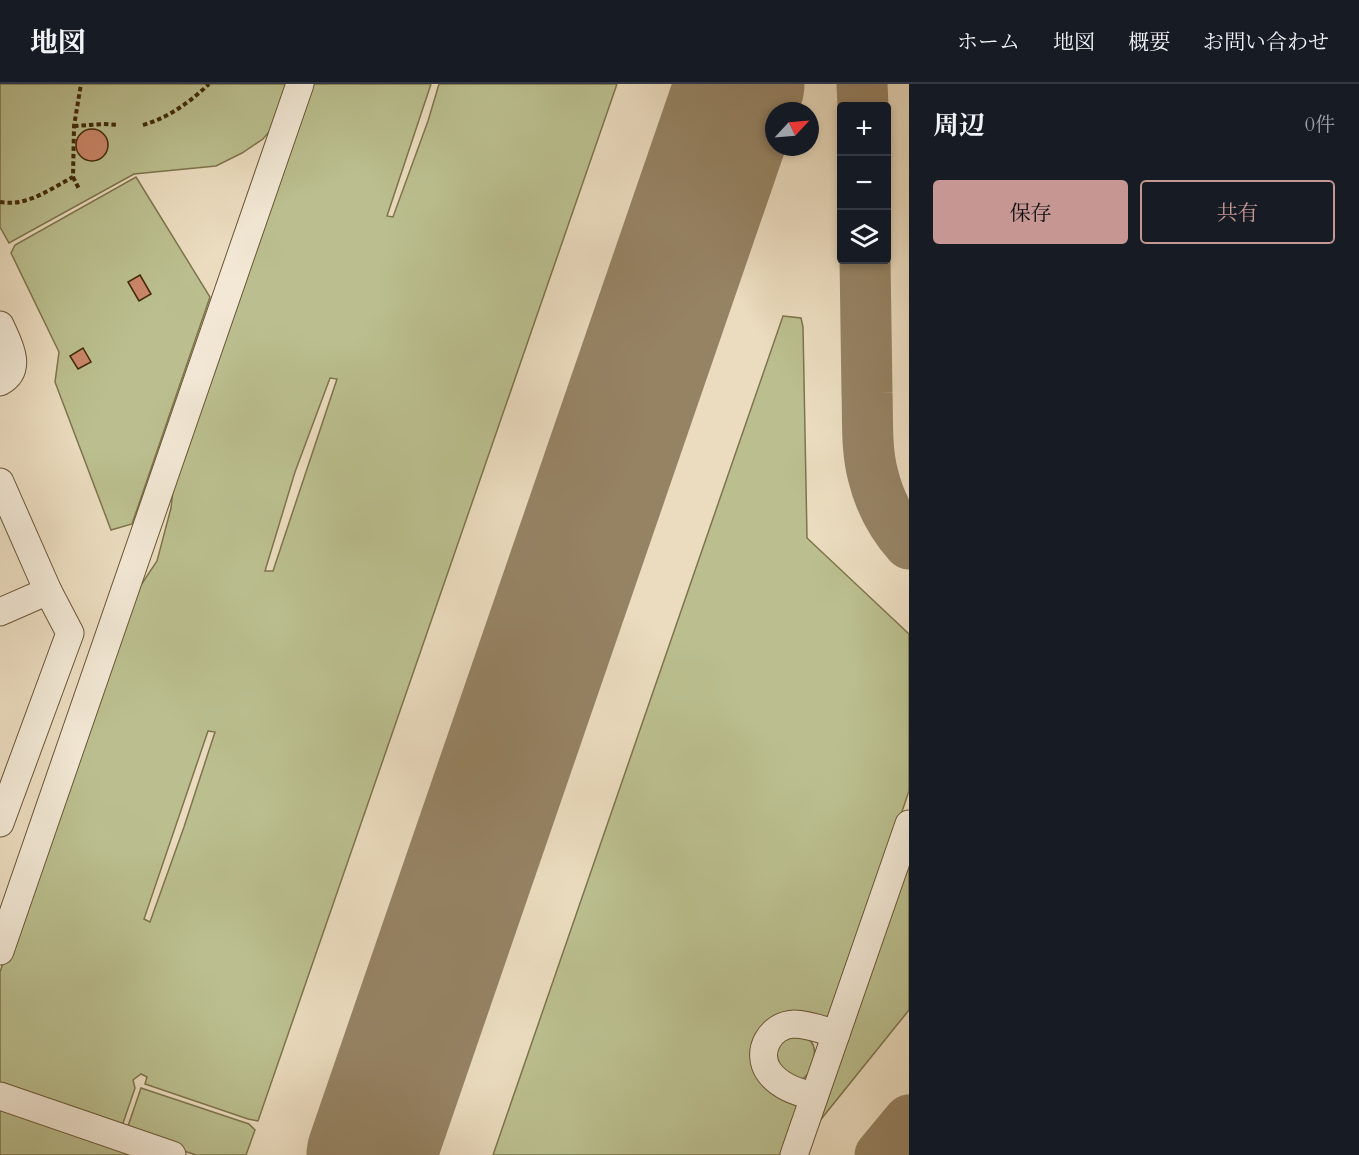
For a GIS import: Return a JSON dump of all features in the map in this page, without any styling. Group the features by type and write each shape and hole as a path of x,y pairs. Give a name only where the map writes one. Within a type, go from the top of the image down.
{"lane":[{"path":"0,951 300,84"},
{"path":"0,325 13,354 12,368 6,379 0,382"},
{"path":"0,482 48,591 70,633 0,824"},
{"path":"0,612 48,591"},
{"path":"794,1155 909,824"},
{"path":"814,1097 785,1086 768,1071 764,1061 766,1040 784,1026 795,1024 836,1034"},
{"path":"0,1096 172,1155"}],"path":[{"path":"79,189 73,177 74,126 81,84"},
{"path":"143,125 157,121 194,99 209,84"},
{"path":"74,126 118,125"},
{"path":"0,202 29,200 73,177"}],"green space":[{"path":"0,84 288,84 274,126 263,139 242,153 216,166 134,174 9,243 0,227"},
{"path":"310,84 431,84 387,216 393,217 439,84 617,84 258,1121 145,1084 147,1077 141,1074 133,1080 135,1088 122,1126 0,1090 0,972 129,603 157,561 171,508 175,472","holes":["330,378 337,379 273,571 265,571 295,472","208,731 215,732 150,922 144,919"]},
{"path":"136,177 210,297 132,524 111,530 55,382 59,352 11,253 15,245"},
{"path":"783,316 801,318 803,327 807,538 909,634 909,791 838,1000 828,1016 762,1034 799,1108 783,1155 493,1155"},
{"path":"909,854 909,1010 818,1123"},
{"path":"788,1033 808,1039 813,1046 812,1067 799,1081 775,1065 779,1038"},
{"path":"141,1088 249,1124 255,1130 246,1155 196,1155 129,1133 127,1129"},
{"path":"0,1106 147,1155 0,1155"}],"building":[{"path":"92,129 104,133 108,145 104,157 92,161 80,157 76,145 80,133"},
{"path":"140,275 151,294 139,301 128,282"},
{"path":"83,348 91,362 78,369 70,356"}],"taxiway":[{"path":"862,84 863,102"},
{"path":"865,264 869,455 879,494 887,512 909,544"},
{"path":"880,1155 909,1120"}],"runway":[{"path":"371,1155 740,84"}]}
